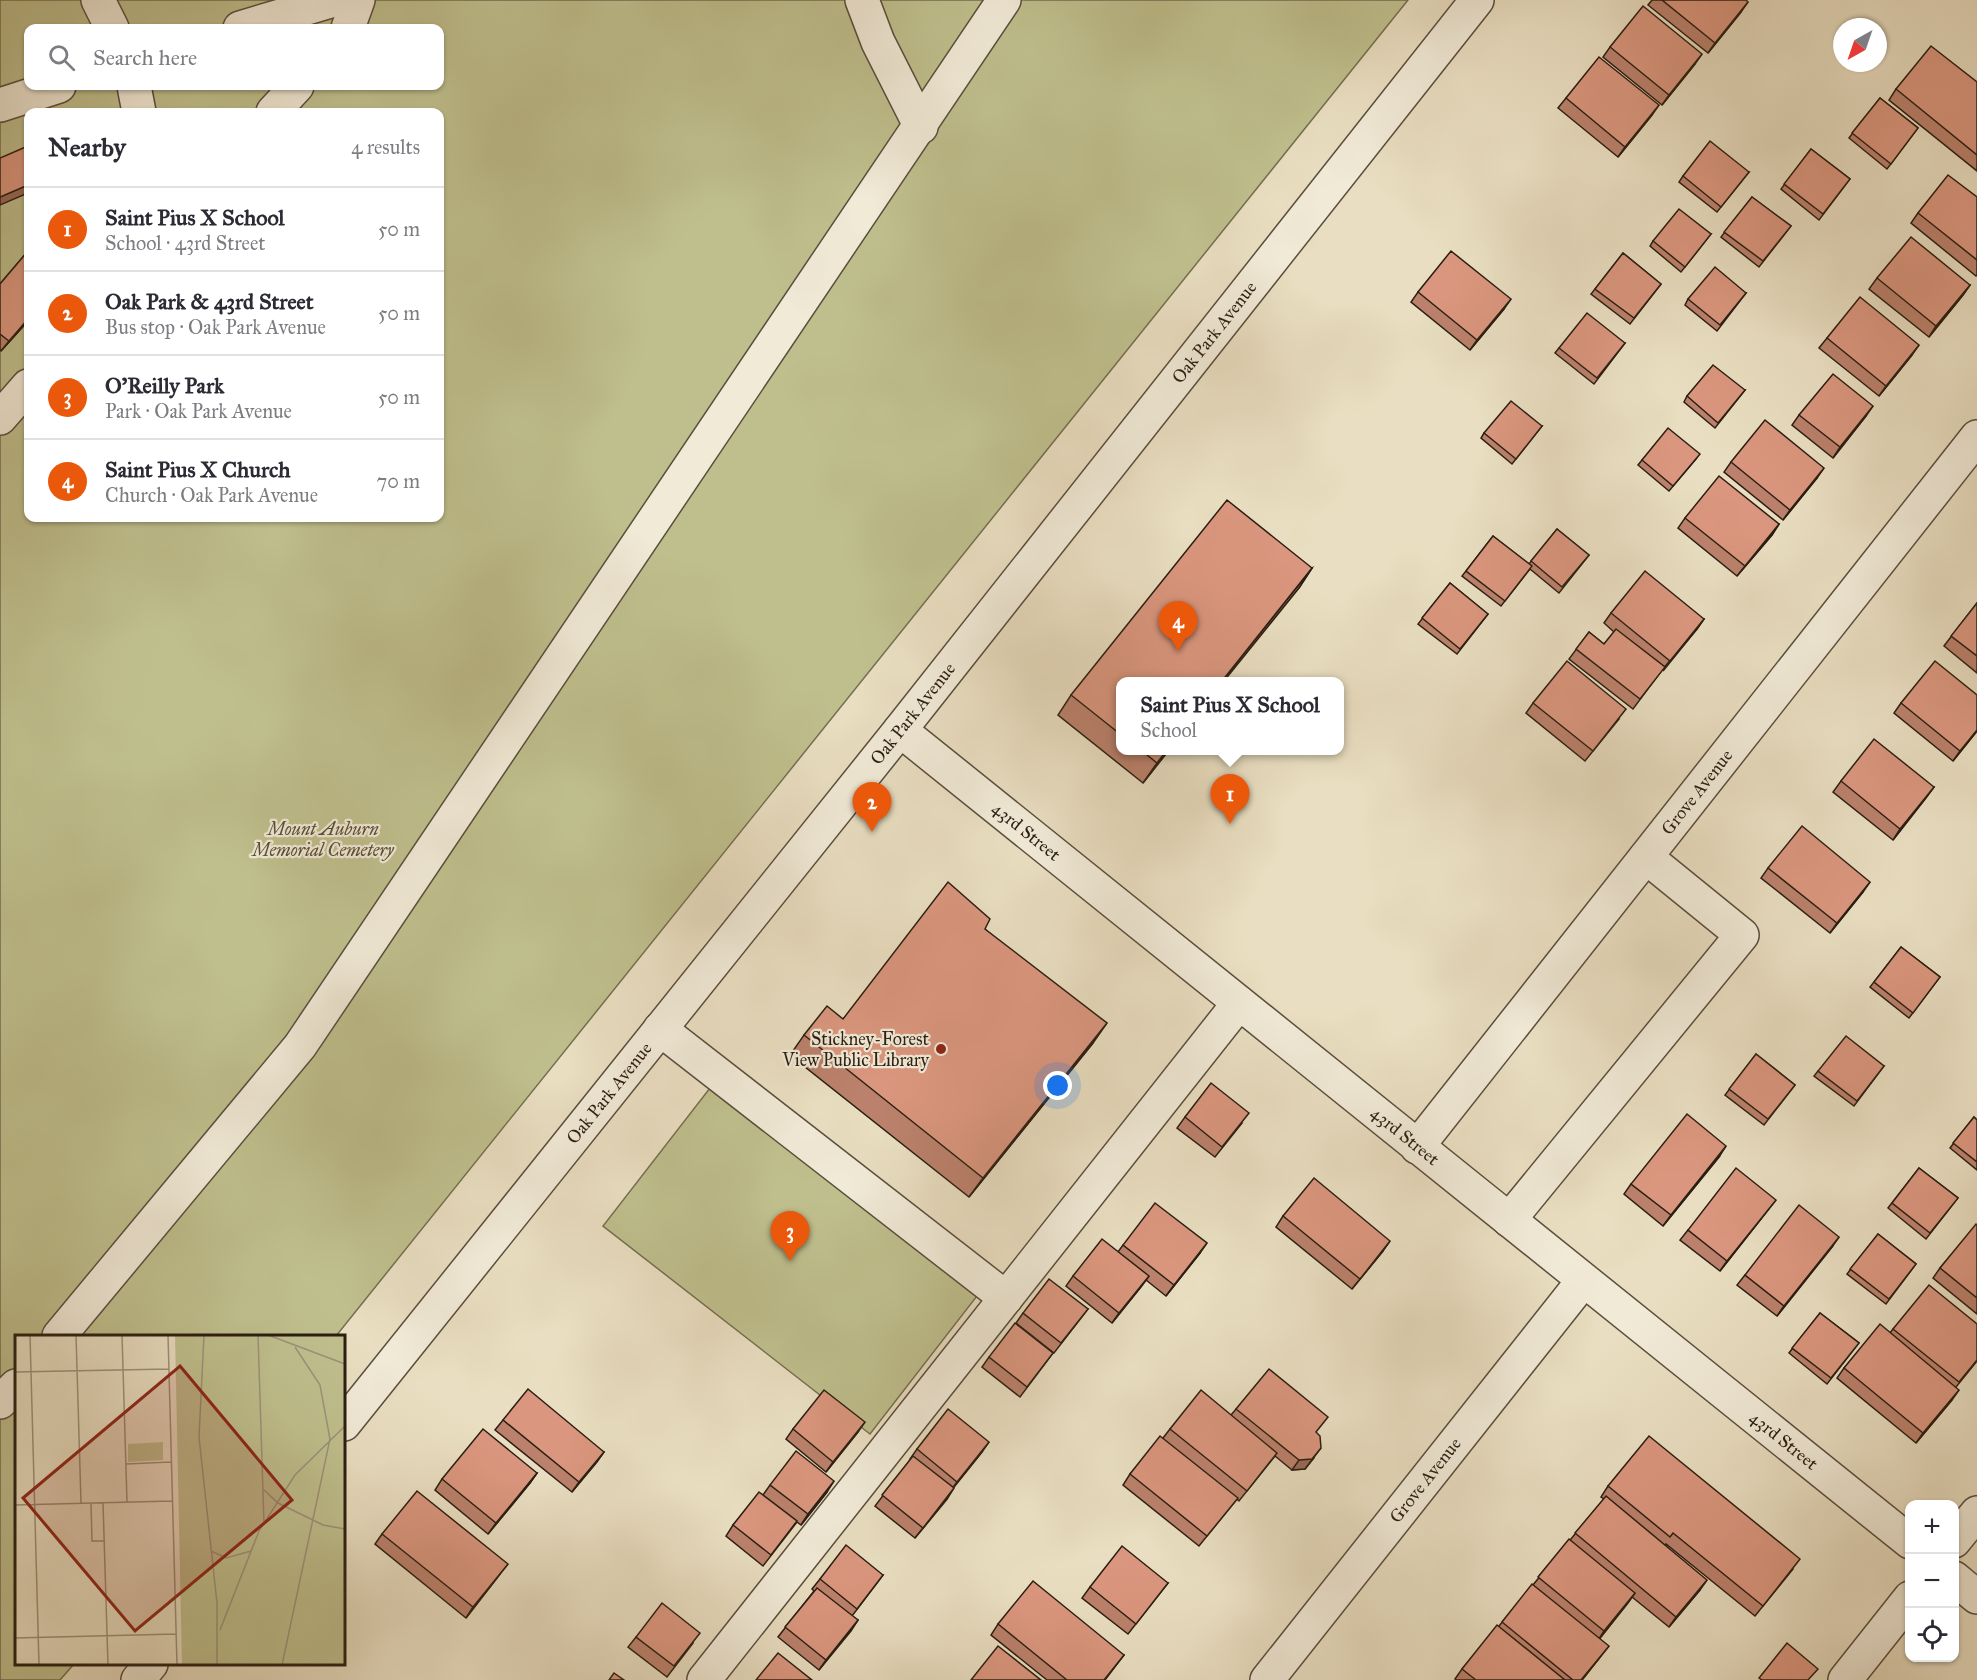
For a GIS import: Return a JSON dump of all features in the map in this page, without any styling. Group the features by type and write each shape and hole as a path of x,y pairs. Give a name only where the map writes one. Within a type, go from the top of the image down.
{"street":[{"path":"98,0 110,24"},
{"path":"253,24 334,0"},
{"path":"349,24 358,0"},
{"path":"862,0 878,42 921,127"},
{"path":"60,1335 300,1046 921,127 1004,0"},
{"name":"Oak Park Avenue","path":"345,1423 900,730 1477,0"},
{"path":"0,105 47,90"},
{"path":"135,90 138,108"},
{"path":"277,108 293,90"},
{"path":"0,418 24,391"},
{"name":"Grove Avenue","path":"1417,1147 1977,438"},
{"name":"43rd Street","path":"900,730 1905,1538"},
{"path":"1509,1220 1742,935 1646,857"},
{"path":"704,1680 1239,1003"},
{"path":"660,1029 1006,1298"},
{"name":"Grove Avenue","path":"1267,1680 1583,1281"},
{"path":"0,1402 15,1387"},
{"path":"1959,1535 1977,1513"},
{"path":"1959,1582 1977,1597"},
{"path":"1845,1680 1905,1604"},
{"path":"138,1680 150,1665"}],"green space":[{"name":"Mount Auburn Memorial Cemetery","path":"0,0 1408,0 337,1335 15,1335 15,1665 73,1665 60,1680 0,1680"},
{"path":"710,1088 977,1296 870,1434 603,1226"}],"building":[{"path":"1662,0 1746,0 1748,2 1715,43"},
{"path":"1643,6 1702,54 1669,95 1610,47"},
{"path":"1931,46 1977,82 1977,155 1896,89"},
{"path":"1599,57 1659,105 1625,147 1566,98"},
{"path":"1880,98 1918,128 1891,164 1852,133"},
{"path":"1710,141 1749,172 1721,207 1683,176"},
{"path":"24,148 24,187 0,197 0,158"},
{"path":"1811,149 1850,179 1823,214 1784,184"},
{"path":"1948,175 1977,197 1977,260 1918,213"},
{"path":"1752,197 1791,226 1763,261 1724,232"},
{"path":"1679,209 1711,234 1685,267 1653,241"},
{"path":"1911,237 1970,285 1936,326 1877,278"},
{"path":"1451,251 1511,299 1477,340 1418,292"},
{"path":"1623,253 1661,284 1634,318 1595,289"},
{"path":"24,256 24,324 9,341 0,334 0,284"},
{"path":"1715,267 1746,293 1720,325 1688,299"},
{"path":"1860,297 1919,345 1886,386 1827,338"},
{"path":"1587,313 1625,343 1597,378 1559,348"},
{"path":"1713,365 1745,390 1718,423 1687,396"},
{"path":"1833,374 1873,406 1840,447 1799,415"},
{"path":"1511,401 1542,426 1516,459 1484,433"},
{"path":"1765,420 1824,468 1790,510 1731,462"},
{"path":"1668,428 1700,454 1673,486 1642,460"},
{"path":"1719,476 1779,524 1745,566 1685,518"},
{"path":"1227,500 1312,568 1225,677 1116,677 1116,731 1071,695"},
{"path":"1557,529 1589,555 1562,587 1531,561"},
{"path":"1493,536 1532,566 1505,601 1466,571"},
{"path":"1645,571 1704,619 1670,661 1611,613"},
{"path":"1450,583 1488,614 1460,649 1422,618"},
{"path":"1977,603 1977,656 1951,636"},
{"path":"1616,629 1665,667 1640,699 1576,649 1589,632 1604,644"},
{"path":"1567,661 1626,709 1593,751 1533,703"},
{"path":"1935,661 1977,695 1977,730 1960,751 1901,703"},
{"path":"1874,739 1934,787 1900,829 1841,781"},
{"path":"1147,755 1163,755 1157,763"},
{"path":"1802,826 1870,882 1837,923 1768,868"},
{"name":"Stickney-Forest View Public Library","path":"948,882 990,919 985,929 1107,1023 983,1178 804,1035 827,1006 843,1019"},
{"path":"1901,947 1940,977 1913,1013 1874,982"},
{"path":"1846,1036 1884,1066 1857,1101 1818,1071"},
{"path":"1756,1054 1795,1085 1768,1119 1729,1089"},
{"path":"1211,1083 1249,1113 1222,1147 1185,1117"},
{"path":"1687,1114 1726,1146 1671,1215 1631,1184"},
{"path":"1974,1117 1977,1120 1977,1162 1953,1143"},
{"path":"1736,1168 1776,1200 1727,1261 1688,1230"},
{"path":"1919,1168 1958,1198 1930,1233 1892,1203"},
{"path":"1314,1178 1390,1241 1360,1279 1283,1216"},
{"path":"1155,1203 1207,1243 1174,1285 1123,1245"},
{"path":"1799,1205 1839,1237 1784,1306 1745,1275"},
{"path":"1977,1225 1977,1298 1940,1268"},
{"path":"1878,1234 1916,1264 1889,1299 1850,1269"},
{"path":"1102,1239 1149,1276 1119,1313 1073,1276"},
{"path":"1049,1279 1088,1309 1061,1343 1023,1313"},
{"path":"1929,1285 1977,1324 1977,1360 1959,1382 1893,1329"},
{"path":"1820,1313 1859,1343 1831,1378 1792,1348"},
{"path":"1015,1323 1053,1353 1027,1387 989,1357"},
{"path":"1880,1324 1959,1390 1923,1433 1844,1368"},
{"path":"1269,1369 1328,1417 1316,1432 1320,1436 1321,1448 1312,1459 1299,1460 1236,1409"},
{"path":"528,1389 604,1452 579,1482 503,1420"},
{"path":"824,1390 865,1422 833,1462 793,1429"},
{"path":"1201,1390 1277,1453 1247,1491 1170,1429"},
{"path":"948,1409 989,1442 957,1482 917,1449"},
{"path":"483,1429 537,1473 496,1523 442,1479"},
{"path":"1160,1436 1238,1498 1207,1536 1130,1474"},
{"path":"1649,1436 1800,1559 1763,1606 1673,1533 1670,1537 1608,1486"},
{"path":"796,1451 834,1481 808,1514 770,1485"},
{"path":"913,1456 954,1488 923,1528 882,1495"},
{"path":"417,1491 508,1564 473,1607 382,1534"},
{"path":"759,1492 797,1521 771,1555 733,1525"},
{"path":"1606,1496 1707,1580 1676,1617 1575,1533"},
{"path":"1569,1539 1635,1593 1604,1631 1538,1577"},
{"path":"846,1545 883,1575 857,1609 820,1579"},
{"path":"1122,1546 1168,1583 1136,1624 1090,1587"},
{"path":"1033,1581 1124,1655 1104,1680 1067,1680 998,1624"},
{"path":"1532,1584 1609,1646 1581,1680 1573,1680 1502,1622"},
{"path":"817,1588 858,1620 826,1660 785,1627"},
{"path":"662,1603 700,1633 674,1666 636,1637"},
{"path":"1497,1625 1565,1680 1476,1680 1462,1669"},
{"path":"1787,1643 1818,1669 1808,1680 1762,1680 1759,1678"},
{"path":"998,1646 1041,1680 971,1680"},
{"path":"778,1653 812,1680 756,1680"},
{"path":"614,1673 624,1680 609,1680"}],"place":[{"name":"Saint Pius X Church","path":"1178,651"},
{"name":"Saint Pius X School","path":"1230,824"},
{"name":"Oak Park & 43rd Street","path":"872,832"},
{"name":"Stickney-Forest View Public Library","path":"941,1049"},
{"name":"O'Reilly Park","path":"790,1261"}]}
